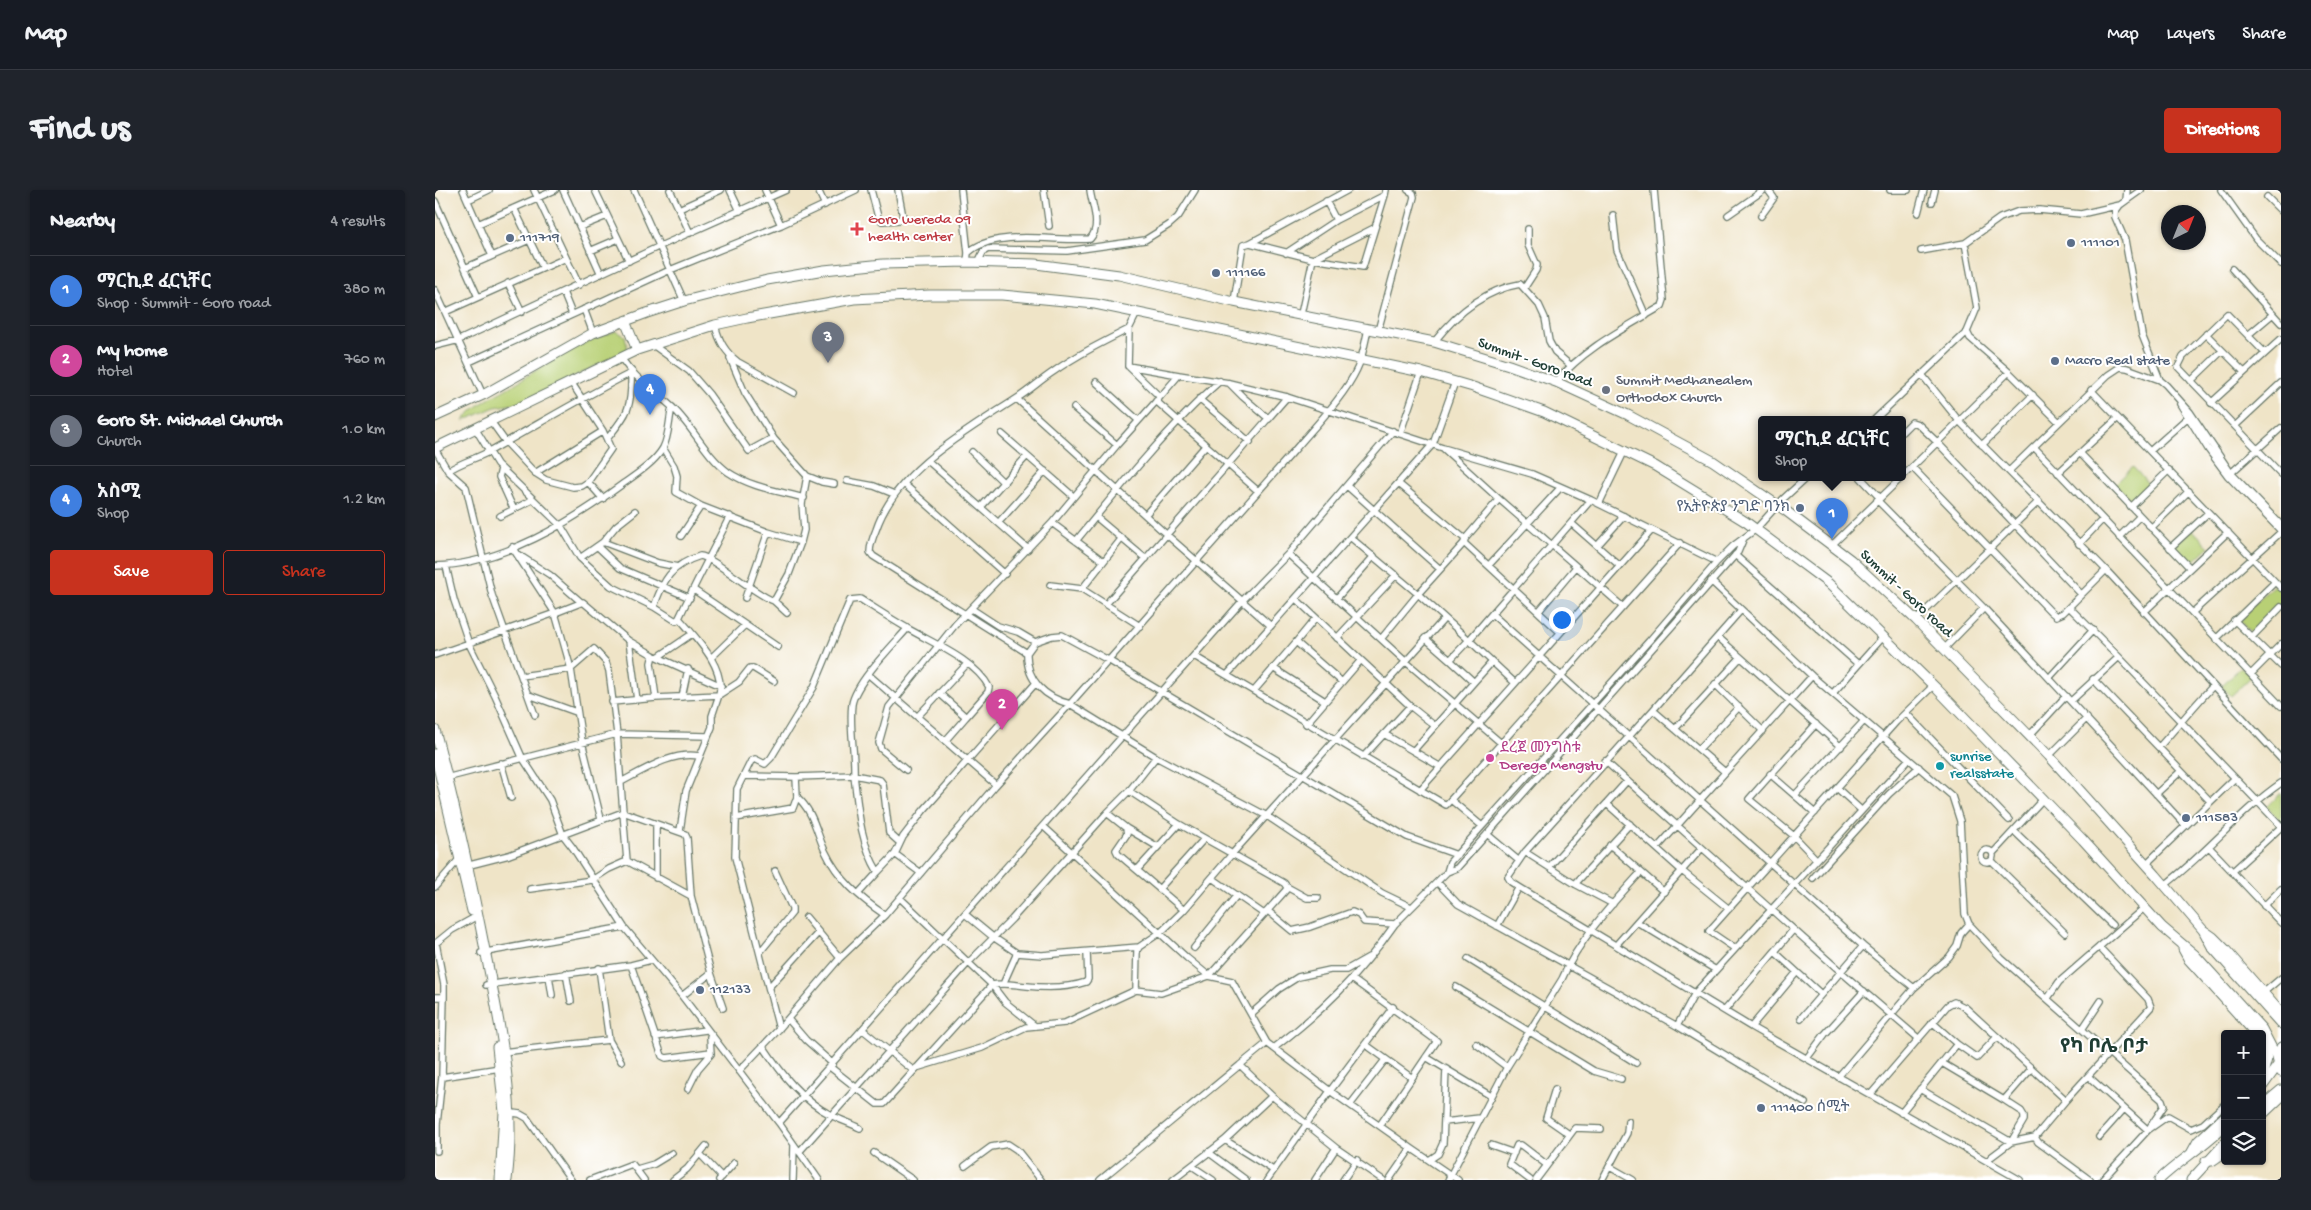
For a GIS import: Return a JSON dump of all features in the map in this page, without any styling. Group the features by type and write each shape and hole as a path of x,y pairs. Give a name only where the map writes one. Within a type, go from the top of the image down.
{"main road":[{"name":"Summit - Goro road","path":"435,417 483,395 593,333 684,300 767,280 824,270 883,264 967,258 978,262 1036,264 1110,274 1234,302 1435,342 1556,382 1674,439 1733,474 1832,546 1874,580 1916,620 2049,756 2203,930"},
{"path":"435,448 637,350 715,325 800,307 854,299 1002,294 1095,304 1421,372 1455,382 1544,412 1625,450 1680,480 1756,529 1828,583 1933,685 2044,798 2182,946 2195,955 2254,1020 2268,1039 2279,1065"},
{"path":"625,321 637,350"},
{"path":"435,730 436,749 472,896 501,1052 508,1112 507,1180"},
{"path":"2203,930 2219,943 2281,1013"},
{"path":"2203,930 2211,947 2281,1024"},
{"path":"2182,946 2189,960 2252,1030"},
{"path":"2266,1082 2279,1065 2281,1046"},
{"path":"500,1180 508,1112 500,1068 501,1052"},
{"path":"2266,1103 2281,1090"},
{"path":"2266,1111 2281,1097"},
{"path":"2192,1152 2198,1141 2221,1120"},
{"path":"2165,1178 2192,1152 2207,1143 2221,1129"},
{"path":"2191,1180 2207,1160 2221,1147"},
{"path":"2207,1160 2212,1161 2221,1155"}],"street":[{"path":"463,190 492,256"},
{"path":"467,200 489,190"},
{"path":"534,190 579,284"},
{"path":"478,224 555,190"},
{"path":"563,190 601,274"},
{"path":"604,190 595,192 629,261"},
{"path":"634,190 684,300"},
{"path":"670,190 690,233"},
{"path":"701,190 705,198"},
{"path":"679,209 721,190"},
{"path":"730,190 740,211"},
{"path":"765,190 781,225"},
{"path":"435,346 459,340 522,312 659,246 786,190"},
{"path":"818,190 825,205"},
{"path":"469,362 670,270 781,225 855,190"},
{"path":"871,190 878,217 882,221 899,220 903,217 898,190"},
{"path":"961,190 967,258"},
{"path":"1044,190 1049,226"},
{"path":"967,258 974,247 983,243 1007,239 1090,239 1095,233 1097,225 1090,190"},
{"path":"978,262 983,252 988,249 1067,251 1145,240 1162,231 1174,221 1195,190"},
{"path":"1234,302 1243,245 1348,190"},
{"path":"1378,331 1414,197 1408,190"},
{"path":"1556,382 1570,365 1664,303 1654,190"},
{"path":"1728,215 1764,190"},
{"path":"1761,216 1774,198 1768,190"},
{"path":"1890,190 1908,190"},
{"path":"1918,213 1924,190"},
{"path":"1932,202 1935,190"},
{"path":"2126,200 2127,190"},
{"path":"1921,251 1965,243 2011,212 2039,210 2081,214 2120,205 2141,190"},
{"path":"2221,190 2256,238 2281,264"},
{"path":"1250,243 1313,259 1363,267 1385,192"},
{"path":"1286,253 1336,220 1385,192"},
{"path":"2267,196 2281,211"},
{"path":"435,201 438,213 478,297"},
{"path":"1326,201 1336,220"},
{"path":"2120,205 2115,218 2125,240 2142,335 2160,380 2190,412 2231,473 2281,524"},
{"path":"514,208 543,268"},
{"path":"1613,215 1617,250 1646,316"},
{"path":"580,227 607,216"},
{"path":"1313,259 1374,228"},
{"path":"1525,287 1536,270 1537,265 1527,245 1528,230"},
{"path":"591,251 618,238"},
{"path":"465,268 529,240"},
{"path":"1878,416 1923,376 1967,332 1977,308 1965,243"},
{"path":"445,312 566,258"},
{"path":"1301,314 1313,259"},
{"path":"2233,269 2281,323"},
{"path":"508,283 522,312"},
{"path":"1435,342 1445,328 1473,303 1492,293 1520,284 1525,287 1539,305 1545,318 1552,347 1560,358 1570,365"},
{"path":"435,290 483,395"},
{"path":"563,292 573,314"},
{"path":"584,309 593,333"},
{"path":"1137,313 1129,328 1129,366 1180,422 1258,491"},
{"path":"2265,353 2227,314 2178,364 2179,369 2281,474"},
{"path":"2248,335 2273,314"},
{"path":"715,325 719,338 730,356 745,393 775,440 807,476 834,484"},
{"path":"1027,653 873,556 870,552 878,522 894,494 928,461 959,436 1017,399 1053,372 1129,328"},
{"path":"739,1071 788,1019 840,958 885,915 996,785 1071,704 1329,409 1355,374 1361,360 1368,329"},
{"path":"1967,332 1976,344 2009,372 2059,422"},
{"path":"2206,334 2244,372"},
{"path":"2211,403 2281,338"},
{"path":"653,345 693,375 749,451 769,440 775,440"},
{"path":"2191,381 2222,351"},
{"path":"730,356 794,393"},
{"path":"621,358 631,373 672,407 728,472 748,483 804,498"},
{"path":"1129,366 1229,382 1287,397 1329,409 1443,448 1532,474 1591,500 1717,562"},
{"path":"2009,472 2091,390 2120,367 2160,380"},
{"path":"1400,434 1421,372"},
{"path":"1906,473 2009,372"},
{"path":"448,471 457,465 488,452 580,398 631,373"},
{"path":"607,439 630,405 631,373"},
{"path":"906,770 881,749 879,743 885,716 895,698 955,626 967,616 1029,549 1138,420 1179,375"},
{"path":"1923,376 1959,421 2105,570 2281,759"},
{"path":"1076,541 1118,490 1199,399 1220,381"},
{"path":"490,420 505,442 535,472 546,480 573,487 582,486 588,482 611,449 603,431 571,382"},
{"path":"1097,382 1138,420"},
{"path":"1229,382 1243,397 1269,419"},
{"path":"1227,675 1433,444 1455,382"},
{"path":"2235,426 2281,383"},
{"path":"2091,390 2281,588"},
{"path":"1982,445 2033,395"},
{"path":"1106,604 1287,397"},
{"path":"1017,399 1196,562 1271,626"},
{"path":"1199,399 1249,442"},
{"path":"2179,402 2187,418 2228,476 2281,532 2193,612"},
{"path":"435,566 446,566 482,559 514,550 561,526 603,499 643,470 663,448 672,407"},
{"path":"1074,408 1117,445"},
{"path":"2058,473 2117,418"},
{"path":"2151,451 2187,418"},
{"path":"1906,428 1912,422 1918,424 1937,442 2081,594"},
{"path":"475,428 488,452 501,469 561,526 580,558 611,586 654,607 671,620 676,621 679,618 695,590 730,516"},
{"path":"2231,473 2281,428"},
{"path":"535,472 603,431"},
{"path":"779,1123 1242,601 1288,554 1393,431"},
{"path":"1002,434 1073,496"},
{"path":"1145,515 1206,444"},
{"path":"2034,447 2281,706"},
{"path":"435,448 448,471 466,487 482,559 504,631 535,715"},
{"path":"663,448 674,466 677,476 676,492 701,506 768,532 801,542"},
{"path":"1443,448 1551,547 1623,607"},
{"path":"1599,504 1625,450"},
{"path":"972,452 1004,483"},
{"path":"2080,453 2190,568"},
{"path":"982,506 1027,456"},
{"path":"928,461 982,506 1029,549"},
{"path":"1912,467 2056,616 2069,608 2105,570"},
{"path":"501,469 499,477 513,508"},
{"path":"2131,507 2169,470"},
{"path":"999,522 1045,471"},
{"path":"774,601 789,574 801,542 804,530 804,498 807,476"},
{"path":"847,480 874,486 894,494"},
{"path":"1447,872 1450,862 1649,641 1717,562 1733,546 1756,529 1803,481"},
{"path":"1864,481 2185,825"},
{"path":"1832,546 1898,481"},
{"path":"588,482 603,499"},
{"path":"904,484 1005,574"},
{"path":"1399,484 1464,541 1539,610 1560,632"},
{"path":"1347,486 1440,569"},
{"path":"1489,564 1561,487"},
{"path":"2151,528 2189,491"},
{"path":"1381,639 1499,499"},
{"path":"500,516 532,500"},
{"path":"1450,660 1493,614 1591,500"},
{"path":"1916,620 2039,501"},
{"path":"681,536 701,506"},
{"path":"580,558 598,547 616,526 635,511"},
{"path":"2170,548 2208,513"},
{"path":"1096,516 1146,559"},
{"path":"1597,546 1624,516"},
{"path":"2119,537 2140,516"},
{"path":"2079,544 2102,520"},
{"path":"1052,523 1102,560"},
{"path":"1571,523 1620,566"},
{"path":"1419,790 1652,530"},
{"path":"745,598 747,587 768,532"},
{"path":"2144,612 2228,532"},
{"path":"1350,537 1418,594 1514,682"},
{"path":"1082,589 1102,560 1122,538"},
{"path":"1274,1048 1313,1019 1373,955 1395,924 1411,907 1447,872 1457,868 1735,555 1743,540"},
{"path":"603,542 652,561 678,567"},
{"path":"1194,656 1334,741 1446,805 1680,543"},
{"path":"598,547 620,568 690,598"},
{"path":"514,550 550,575 629,641 655,656 688,669 721,686"},
{"path":"514,550 555,613 571,669 576,712 601,819"},
{"path":"1288,554 1405,661 1501,743"},
{"path":"1735,555 1858,664"},
{"path":"654,607 661,586 669,574 678,567 700,556 709,559 747,587 774,601 787,613"},
{"path":"1337,598 1373,556"},
{"path":"446,566 454,600 469,644 522,757 550,800 563,835 624,927 682,996 779,1123 819,1180"},
{"path":"1539,610 1575,567"},
{"path":"1337,638 1396,576"},
{"path":"1711,581 1812,676 1952,796 1957,805 1963,846 1965,914 1969,924 2001,958 2083,1028 2109,1054 2162,1100 2164,1106 2148,1130 2102,1180"},
{"path":"2216,639 2275,582"},
{"path":"1050,585 1082,589 1140,626"},
{"path":"695,590 778,647"},
{"path":"760,776 765,764 771,758 814,687 849,600 860,599 939,646 967,664 989,687 988,692 946,740"},
{"path":"1296,599 1315,619 1410,706 1435,726"},
{"path":"435,655 581,602"},
{"path":"2251,637 2281,607"},
{"path":"1944,649 1984,608"},
{"path":"2069,608 2093,630 2281,826 2232,872"},
{"path":"973,609 999,626 1018,632 1035,642"},
{"path":"1741,610 1518,860 1508,877 1519,887 1695,993 2020,1180"},
{"path":"1493,614 1863,946 1914,988"},
{"path":"679,618 711,658 721,686 712,716 712,727 699,756 687,791 680,831"},
{"path":"1254,691 1315,619"},
{"path":"965,914 993,937 1017,953 1042,955 1139,947 1161,932 1184,910 1231,854 1303,777 1425,638 1444,619"},
{"path":"2234,620 2281,666"},
{"path":"711,658 745,625"},
{"path":"878,872 868,852 861,829 854,775 852,704 859,689 869,675 907,628"},
{"path":"2049,678 2093,630"},
{"path":"656,698 651,663 655,656 692,634"},
{"path":"1411,907 1382,894 1267,816 1156,757 1071,704 1057,701 1035,684 1029,670 1027,653 1035,642 1052,636 1062,635 1108,660 1407,837 1457,855"},
{"path":"1833,694 1884,636"},
{"path":"1718,637 1841,747"},
{"path":"1425,638 1474,682"},
{"path":"629,641 637,700"},
{"path":"1296,642 1342,682"},
{"path":"2251,674 2281,644"},
{"path":"521,676 571,669 594,650 597,651 607,665 617,734 627,861"},
{"path":"2071,701 2119,657"},
{"path":"1675,729 1740,658"},
{"path":"1306,724 1361,660"},
{"path":"1413,751 1492,662"},
{"path":"918,716 967,664"},
{"path":"612,702 719,695 739,682 750,668 774,681"},
{"path":"1273,668 1325,701"},
{"path":"682,697 688,669"},
{"path":"869,675 996,785"},
{"path":"1657,848 1790,703 1812,676"},
{"path":"2093,679 2209,801"},
{"path":"858,894 895,854 923,811 1035,684"},
{"path":"1715,684 1763,731"},
{"path":"1734,948 1709,931 1933,685"},
{"path":"2159,747 2181,723 2184,716 2212,687"},
{"path":"939,692 966,717"},
{"path":"529,695 576,712"},
{"path":"2029,736 2066,696"},
{"path":"1363,757 1410,706"},
{"path":"1699,749 1739,707"},
{"path":"1653,710 1725,772"},
{"path":"1906,713 2009,820"},
{"path":"2049,756 2087,718"},
{"path":"1795,795 1864,721"},
{"path":"1816,724 1750,796 1750,802 1794,836 1816,859"},
{"path":"444,778 617,734 708,736"},
{"path":"1384,734 1439,766"},
{"path":"621,782 684,754 699,756"},
{"path":"799,1152 968,963 1107,813 1129,792 1156,757"},
{"path":"765,764 755,759 751,761 737,789 735,857 779,1029"},
{"path":"1677,1026 1695,993 1734,948 1909,759"},
{"path":"1605,761 1701,849 1918,1038"},
{"path":"501,763 511,798"},
{"path":"1813,878 1889,794 1919,767"},
{"path":"2156,794 2181,770"},
{"path":"1770,774 1815,813"},
{"path":"744,776 854,775 880,780 883,784 889,833 900,844"},
{"path":"736,818 793,808 797,797 796,777"},
{"path":"2146,864 2234,778"},
{"path":"1549,867 1627,781"},
{"path":"2165,885 2210,848 2256,802 2281,783"},
{"path":"1839,788 1861,810"},
{"path":"1129,792 1179,824 1303,897 1318,898"},
{"path":"797,797 813,818 833,867 858,894 885,915"},
{"path":"1992,861 1993,852 2044,798"},
{"path":"1451,800 1482,826"},
{"path":"1607,804 1682,871 1729,909"},
{"path":"435,887 464,862 509,855 623,812 656,825 680,831 687,838 691,896 711,974 723,1008"},
{"path":"1107,813 1126,828 1158,847"},
{"path":"1137,870 1179,824"},
{"path":"1575,884 1629,824"},
{"path":"656,825 656,878"},
{"path":"1043,826 1209,976 1233,980 1267,1043 1429,1160 1450,1178 1458,1180"},
{"path":"1126,828 1127,834 1115,850 1184,910"},
{"path":"2014,831 2112,925"},
{"path":"1487,834 1518,860"},
{"path":"1159,889 1204,839"},
{"path":"1610,846 1663,892"},
{"path":"2210,848 2281,924"},
{"path":"1617,946 1701,849"},
{"path":"1992,861 1984,862 1981,856 1984,850 1991,850 1993,852"},
{"path":"1525,852 1575,884 1613,904"},
{"path":"895,854 921,873"},
{"path":"627,861 691,896"},
{"path":"530,889 592,880 609,869 627,861"},
{"path":"1992,861 2065,933"},
{"path":"760,952 792,913 792,908 775,871"},
{"path":"1450,1178 1507,1067 1562,979 1568,966 1613,904 1641,872"},
{"path":"1212,878 1292,931 1310,927 1352,912 1359,915 1364,922 1395,924"},
{"path":"1437,882 1458,904 1677,1026 1805,1103"},
{"path":"915,1069 982,1048 1026,1027 1065,1023 1136,990 1161,993 1209,976 1287,887"},
{"path":"1497,926 1519,887"},
{"path":"2264,906 2281,889"},
{"path":"1194,948 1237,895"},
{"path":"900,898 992,985 1005,1002 1035,1026"},
{"path":"2048,998 2059,982 2145,907"},
{"path":"437,1151 436,1124 442,1077 444,985 436,943 476,916"},
{"path":"806,916 818,934 840,958"},
{"path":"1637,922 1716,970"},
{"path":"1838,1077 1893,1015 1914,988 1949,957 1957,946 1961,933 1969,924"},
{"path":"483,952 624,927"},
{"path":"1725,1010 1793,930"},
{"path":"769,987 818,934"},
{"path":"1801,1018 1863,946"},
{"path":"1136,990 1137,951 1139,947"},
{"path":"1920,1089 2011,1142 2035,1137 2151,1004 2099,947"},
{"path":"788,1019 806,1040 856,1088 877,1104 884,1104 992,985 1004,982 1028,986 1068,986 1086,982 1088,979 1087,952"},
{"path":"1775,952 1821,994"},
{"path":"1004,982 1017,953"},
{"path":"1251,1014 1279,989 1298,977 1330,970 1346,970 1373,955"},
{"path":"1469,959 1636,1063"},
{"path":"489,984 631,965 651,960"},
{"path":"631,965 662,1056 666,1058 711,1052"},
{"path":"599,968 609,1040 621,1061"},
{"path":"1751,1026 1797,972"},
{"path":"566,973 571,1001"},
{"path":"682,996 711,974"},
{"path":"549,976 552,995"},
{"path":"2263,993 2281,978"},
{"path":"1352,979 1393,1007 1437,1041 1380,1125"},
{"path":"1456,987 1594,1071 1621,1079"},
{"path":"1807,1058 1825,1034 1864,991"},
{"path":"435,997 444,997"},
{"path":"2083,1028 2101,1001"},
{"path":"1870,1095 1932,1022 1953,1002 1966,1008 2066,1100"},
{"path":"1267,1180 1330,1090 1393,1007"},
{"path":"1932,1022 1957,1044 1977,1058 1997,1037"},
{"path":"863,1030 888,1051 915,1069"},
{"path":"655,1037 708,1032"},
{"path":"688,1089 698,1068 711,1052 708,1032"},
{"path":"435,1034 442,1034"},
{"path":"501,1052 609,1040"},
{"path":"1101,1180 1267,1043"},
{"path":"1365,1044 1412,1078"},
{"path":"1475,1044 1507,1067"},
{"path":"1901,1113 1957,1044"},
{"path":"763,1046 792,1086 803,1096 831,1116 845,1120 859,1128"},
{"path":"1427,1057 1491,1096"},
{"path":"1350,1104 1385,1060"},
{"path":"1942,1063 2004,1100 2021,1111 2024,1116 2024,1120 2011,1142 1991,1157 1988,1162"},
{"path":"1240,1065 1272,1096 1306,1124 1336,1148 1357,1160 1383,1180"},
{"path":"442,1077 500,1068"},
{"path":"1429,1160 1441,1149 1446,1069"},
{"path":"2004,1100 2031,1069"},
{"path":"2089,1077 2148,1130"},
{"path":"1555,1089 1546,1118 1569,1134"},
{"path":"1173,1180 1225,1140 1272,1096"},
{"path":"2148,1130 2168,1116 2187,1127 2196,1127 2221,1107"},
{"path":"2099,1137 2124,1109"},
{"path":"508,1112 527,1118 571,1180"},
{"path":"1444,1122 1480,1118"},
{"path":"1602,1180 1627,1133 1627,1121"},
{"path":"1536,1180 1569,1134 1578,1128 1601,1129"},
{"path":"2035,1137 2038,1142 2090,1180"},
{"path":"1225,1140 1273,1170"},
{"path":"965,1166 991,1147 1008,1144 1017,1150 1039,1179"},
{"path":"793,1180 794,1145"},
{"path":"1491,1145 1514,1153"},
{"path":"1530,1180 1509,1164 1517,1145 1521,1145 1547,1165"},
{"path":"673,1180 687,1169 706,1146"},
{"path":"1315,1180 1336,1148"},
{"path":"1389,1180 1411,1148"},
{"path":"1208,1152 1246,1180"},
{"path":"637,1169 654,1164 673,1153"},
{"path":"874,1153 913,1180"},
{"path":"700,1154 721,1178 734,1163"},
{"path":"1343,1180 1357,1160"},
{"path":"590,1180 630,1165 635,1166 644,1180"},
{"path":"1192,1166 1213,1180"},
{"path":"1610,1167 1633,1180"}],"green space":[{"path":"616,331 625,336 628,350 521,403 495,407 463,421 480,404 552,361 577,347"},
{"path":"2133,467 2150,486 2130,504 2113,486"},
{"path":"2192,529 2209,547 2189,566 2172,547"},
{"path":"2274,585 2281,592 2281,605 2252,634 2237,619"},
{"path":"2241,667 2251,677 2231,696 2221,686"},
{"path":"2281,793 2281,821 2267,807"}],"place":[{"name":"Goro wereda 09 health center","path":"857,229"},
{"name":"111719","path":"510,238"},
{"name":"111101","path":"2071,243"},
{"name":"111166","path":"1216,273"},
{"name":"Macro Real state","path":"2055,361"},
{"name":"Goro St. Michael Church","path":"828,363"},
{"name":"Summit Medhanealem Orthodox Church","path":"1606,390"},
{"name":"አስሚ","path":"650,415"},
{"name":"የኢትዮጵያ ንግድ ባንክ","path":"1800,508"},
{"name":"ማርኪደ ፈርኒቸር","path":"1832,539"},
{"name":"My home","path":"1002,730"},
{"name":"ደረጀ መንግስቱ Derege Mengstu","path":"1490,758"},
{"name":"sunrise realsstate","path":"1940,766"},
{"name":"111583","path":"2186,818"},
{"name":"112133","path":"700,990"},
{"name":"111400 ሰሚት","path":"1761,1108"}],"district":[{"name":"የካ ቦሌ ቦታ","path":"2104,1048"}]}
